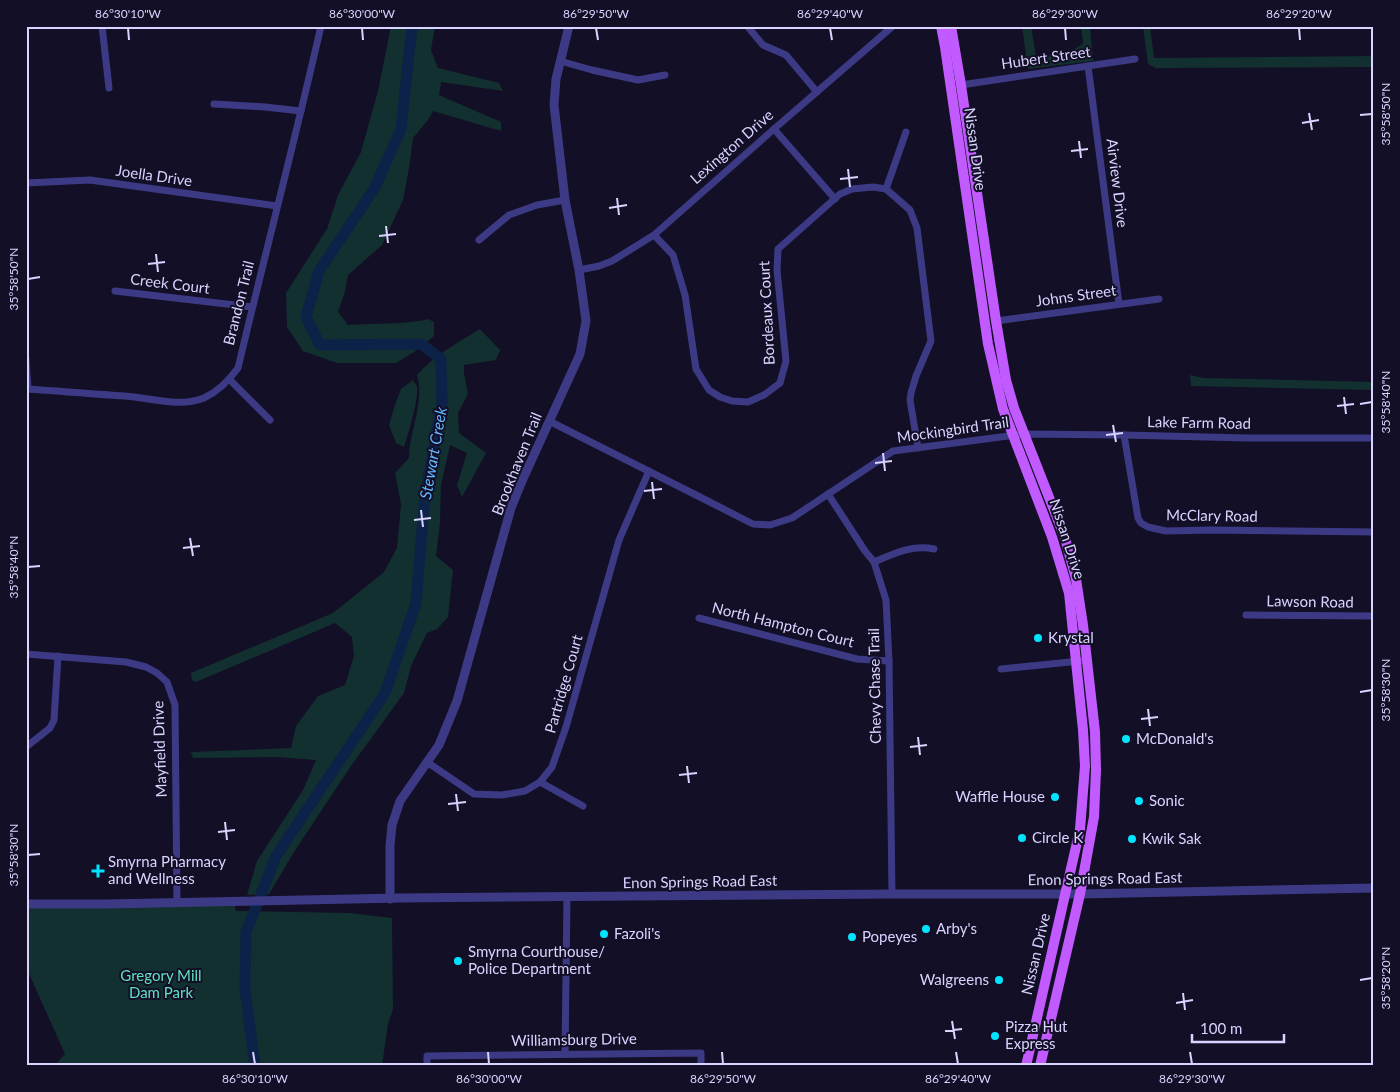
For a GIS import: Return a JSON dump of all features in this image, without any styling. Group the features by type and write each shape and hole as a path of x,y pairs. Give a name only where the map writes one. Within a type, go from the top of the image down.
{"main road":[{"name":"Nissan Drive","path":"941,26 988,344 1002,409 1018,435 1065,538 1076,579 1088,660 1095,732 1094,816 1080,894 1040,1066"},
{"name":"Nissan Drive","path":"951,26 1006,380 1014,408 1018,435 1069,593 1083,730 1085,766 1080,829 1026,1066"}],"street":[{"path":"102,26 109,88"},
{"name":"Brandon Trail","path":"27,389 128,396 176,404 203,398 217,390 238,368 321,26"},
{"name":"Brookhaven Trail","path":"390,899 392,825 400,801 439,745 457,701 511,508 582,346 586,321 565,200 554,105 556,79 569,26"},
{"path":"746,26 763,45 786,55 817,92"},
{"name":"Lexington Drive","path":"578,270 599,266 612,261 654,235 893,26"},
{"name":"Hubert Street","path":"961,85 1135,59"},
{"path":"560,61 638,80 665,75"},
{"name":"Airview Drive","path":"1088,66 1119,304"},
{"path":"214,104 301,111"},
{"path":"774,129 835,199"},
{"path":"906,132 886,190 910,210 917,228 931,341 916,376 910,400 918,448"},
{"name":"Joella Drive","path":"26,183 90,180 277,206"},
{"name":"Bordeaux Court","path":"654,235 674,255 685,295 696,369 709,390 720,397 732,401 748,402 764,396 780,383 786,361 777,270 778,248 840,194 852,189 873,187 886,190"},
{"path":"479,240 509,215 537,205 565,200"},
{"name":"Creek Court","path":"114,291 252,307"},
{"name":"Johns Street","path":"996,321 1159,299"},
{"path":"26,359 27,389"},
{"path":"228,379 270,420"},
{"path":"549,421 649,471"},
{"name":"Lake Farm Road","path":"1018,435 1374,438"},
{"name":"Mockingbird Trail","path":"649,471 753,524 770,525 792,518 893,451 1018,435"},
{"name":"McClary Road","path":"1124,435 1138,518 1140,523 1148,527 1166,531 1374,532"},
{"name":"Partridge Court","path":"540,782 552,767 620,540 649,471"},
{"name":"Chevy Chase Trail","path":"828,494 874,562 886,600 889,660 892,894"},
{"path":"874,562 905,549 934,549"},
{"name":"Lawson Road","path":"1246,615 1374,616"},
{"name":"North Hampton Court","path":"699,618 857,659 889,660"},
{"name":"Mayfield Drive","path":"26,654 126,662 157,672 167,682 175,705 177,903"},
{"path":"26,748 50,728 54,720 58,656"},
{"path":"1001,669 1088,660"},
{"path":"427,762 474,794 502,795 525,791 540,782 582,806"},
{"name":"Enon Springs Road East","path":"26,904 567,897 1080,894 1374,888"},
{"path":"565,1054 567,897"},
{"name":"Williamsburg Drive","path":"427,1066 427,1056 701,1053 701,1066"}],"green space":[{"path":"391,26 435,26 431,50 438,68 499,83 503,91 441,82 439,95 501,122 501,131 433,111 413,138 403,200 382,245 348,275 345,292 338,312 348,325 399,323 428,319 434,322 434,336 396,363 337,363 303,351 287,327 286,293 327,229 338,195 361,152 378,91"},
{"path":"1022,26 1031,26 1036,56 1061,54 1072,50 1083,43 1081,26 1090,26 1093,61 1028,69"},
{"path":"1143,26 1150,26 1154,58 1374,56 1374,67 1156,68 1148,64"},
{"path":"480,329 500,350 496,360 464,365 468,394 458,413 459,433 486,453 462,497 457,485 467,453 450,445 441,485 440,523 436,556 453,570 448,617 437,629 427,633 411,666 404,693 351,766 294,852 269,894 247,895 257,861 303,790 316,760 277,757 193,758 191,752 291,748 296,726 318,696 345,685 354,656 352,637 335,623 196,682 192,680 191,673 333,613 384,572 397,548 401,504 395,473 409,458 419,396 417,375 439,355"},
{"path":"1190,375 1203,378 1374,382 1374,390 1191,386"},
{"path":"413,380 417,387 417,392 404,447 396,443 389,425 401,389"},
{"name":"Gregory Mill Dam Park","path":"234,902 236,911 349,913 392,918 393,1009 388,1024 382,1066 54,1066 65,1054 26,967 26,904"}],"waterway":[{"name":"Stewart Creek","path":"255,1066 245,990 246,932 276,856 385,693 416,603 425,495 442,402 441,359 421,344 320,345 306,317 319,271 374,189 401,129 412,26"}],"place":[{"name":"Krystal","path":"1038,638"},
{"name":"McDonald's","path":"1126,739"},
{"name":"Waffle House","path":"1055,797"},
{"name":"Sonic","path":"1139,801"},
{"name":"Circle K","path":"1022,838"},
{"name":"Kwik Sak","path":"1132,839"},
{"name":"Smyrna Pharmacy and Wellness","path":"98,871"},
{"name":"Arby's","path":"926,929"},
{"name":"Fazoli's","path":"604,934"},
{"name":"Popeyes","path":"852,937"},
{"name":"Smyrna Courthouse/ Police Department","path":"458,961"},
{"name":"Walgreens","path":"999,980"},
{"name":"Pizza Hut Express","path":"995,1036"}]}
